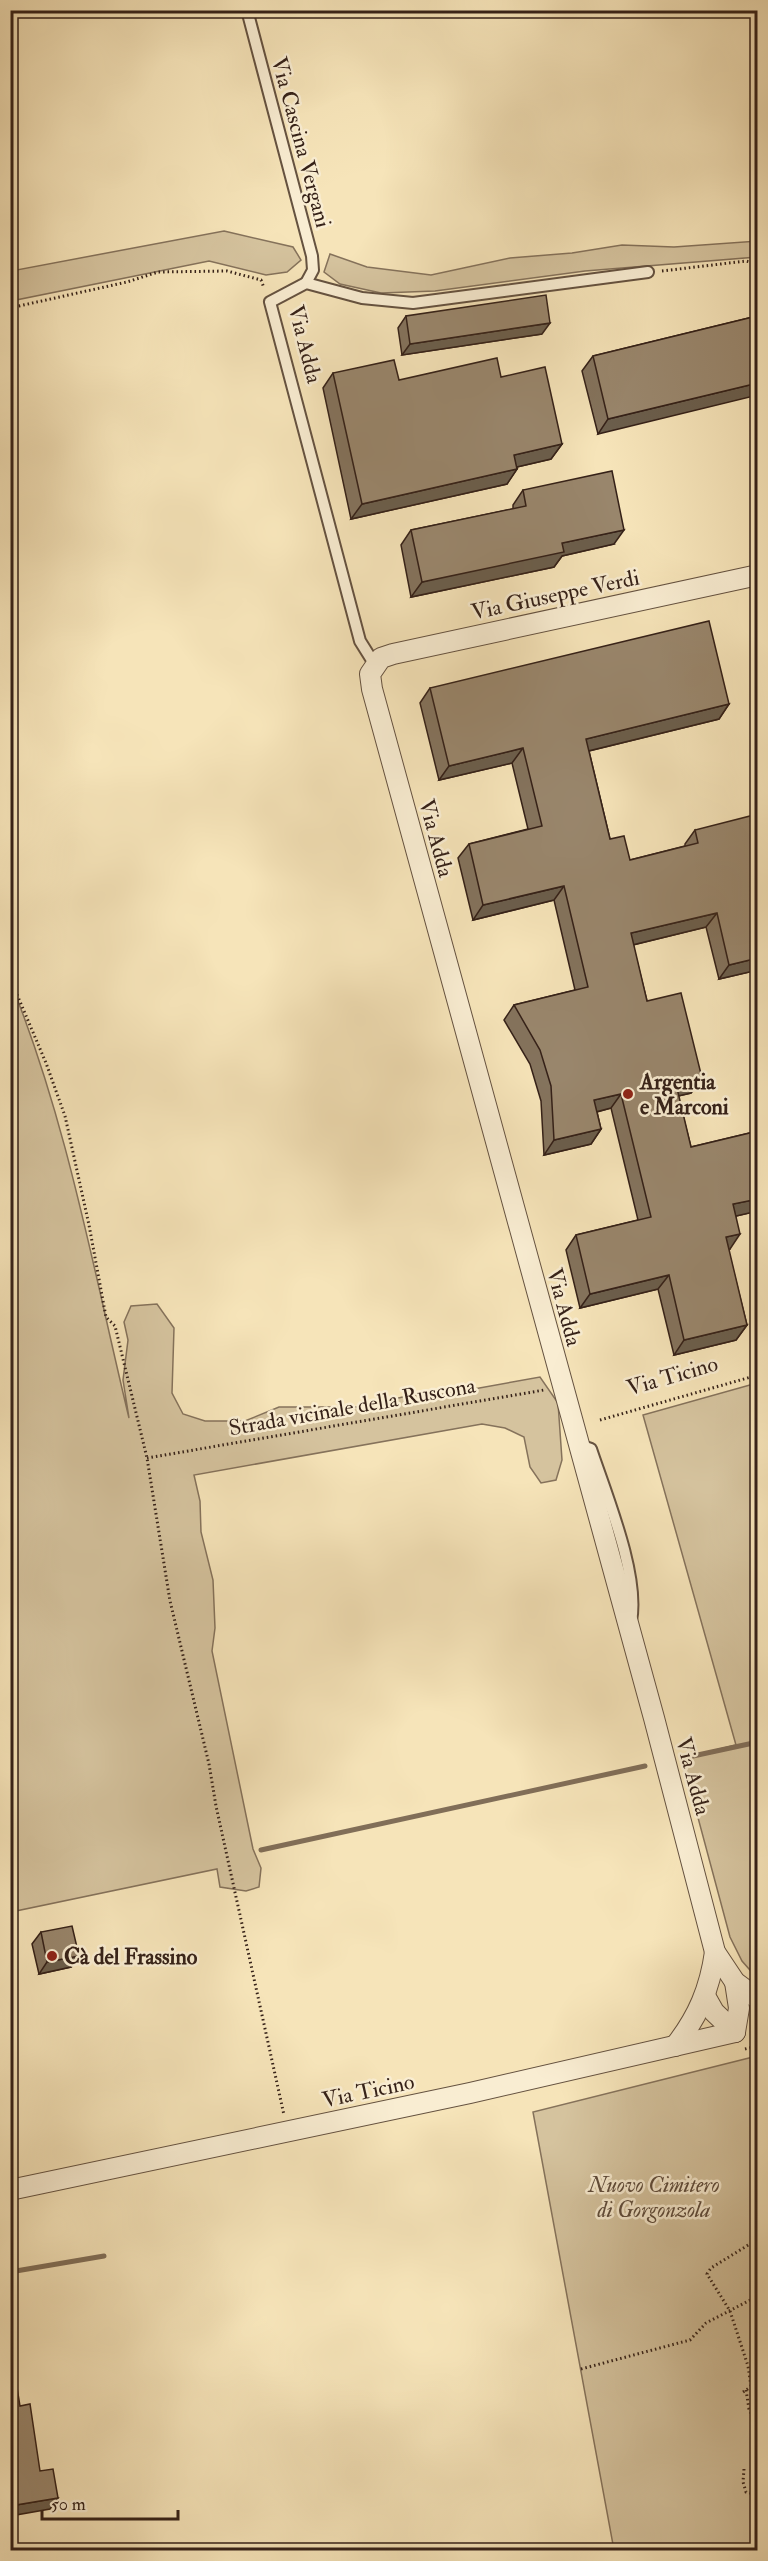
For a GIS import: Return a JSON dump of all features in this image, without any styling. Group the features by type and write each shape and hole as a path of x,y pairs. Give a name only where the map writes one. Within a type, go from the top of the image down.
{"street":[{"name":"Via Giuseppe Verdi","path":"373,669 381,658 393,654 758,575"},
{"name":"Via Adda","path":"373,669 372,689 630,1631 715,1952 735,1982 758,1998"},
{"name":"Via Adda","path":"675,2046 698,2014 705,1996 715,1952"},
{"name":"Via Adda","path":"735,1982 740,2008 735,2032"},
{"path":"705,1996 714,2012 735,2032"},
{"name":"Via Ticino","path":"10,2190 735,2032"}],"lane":[{"name":"Via Cascina Vergani","path":"247,10 312,256 314,270 306,283"},
{"name":"Via Adda","path":"373,669 360,641 270,302 306,283 362,298 413,303 648,272"}],"path":[{"path":"648,272 746,261 758,264"},
{"path":"10,308 127,282 158,272 227,271 261,280 270,302"},
{"path":"10,978 46,1063 65,1116 106,1317 115,1326 147,1458 170,1601 209,1764 216,1806 288,2131"},
{"name":"Via Ticino","path":"600,1420 758,1375"},
{"name":"Strada vicinale della Ruscona","path":"147,1458 562,1387"},
{"path":"751,2386 748,2366 730,2311 708,2272 758,2239"},
{"path":"581,2369 690,2340 706,2323 758,2296"},
{"path":"758,2382 744,2391 758,2427"},
{"path":"744,2469 743,2482 746,2492 758,2495"}],"green space":[{"path":"224,231 293,247 301,260 287,272 266,275 209,261 11,301 11,271"},
{"path":"758,241 757,257 585,271 435,291 381,293 340,284 324,272 330,254 367,267 431,275 510,258 572,253 622,245 674,247"},
{"path":"10,981 48,1088 78,1197 129,1418 123,1380 128,1340 124,1322 131,1306 157,1304 174,1328 172,1393 183,1414 205,1421 245,1421 279,1407 361,1407 411,1395 446,1394 540,1377 558,1403 562,1460 556,1480 541,1483 530,1467 524,1437 505,1428 482,1424 194,1475 200,1501 201,1532 213,1580 215,1628 212,1651 253,1849 261,1868 259,1887 246,1891 220,1887 217,1869 11,1912"},
{"path":"758,1383 757,1978 742,1961 730,1937 682,1758 736,1745 643,1415"},
{"name":"Nuovo Cimitero di Gorgonzola","path":"757,2056 757,2550 614,2550 533,2112"}],"building":[{"path":"546,295 550,323 410,344 406,316"},
{"path":"757,316 758,383 608,419 593,356"},
{"path":"497,358 501,377 545,367 562,444 514,455 517,469 362,504 333,373 394,360 399,380"},
{"path":"612,471 624,530 562,543 564,552 422,582 411,530 526,506 523,490"},
{"path":"709,621 729,704 586,739 610,839 624,836 630,860 698,843 695,830 754,815 758,830 758,958 729,965 717,913 631,933 647,1001 681,993 702,1078 676,1084 691,1147 758,1131 758,1199 733,1204 740,1234 726,1237 747,1325 684,1340 669,1275 590,1294 576,1235 651,1217 621,1094 594,1100 601,1129 554,1140 551,1086 540,1050 514,1005 588,987 564,886 483,905 469,844 542,826 523,748 449,766 430,688"},
{"path":"72,1926 79,1956 47,1962 41,1932"},
{"path":"14,2369 20,2406 30,2404 40,2471 53,2469 58,2498 10,2506 10,2370"}],"waterway":[{"path":"693,1756 758,1742"},
{"path":"261,1850 645,1766"},
{"path":"10,2272 104,2256"}],"place":[{"name":"Argentia e Marconi","path":"628,1094"},
{"name":"Cà del Frassino","path":"52,1956"}]}
